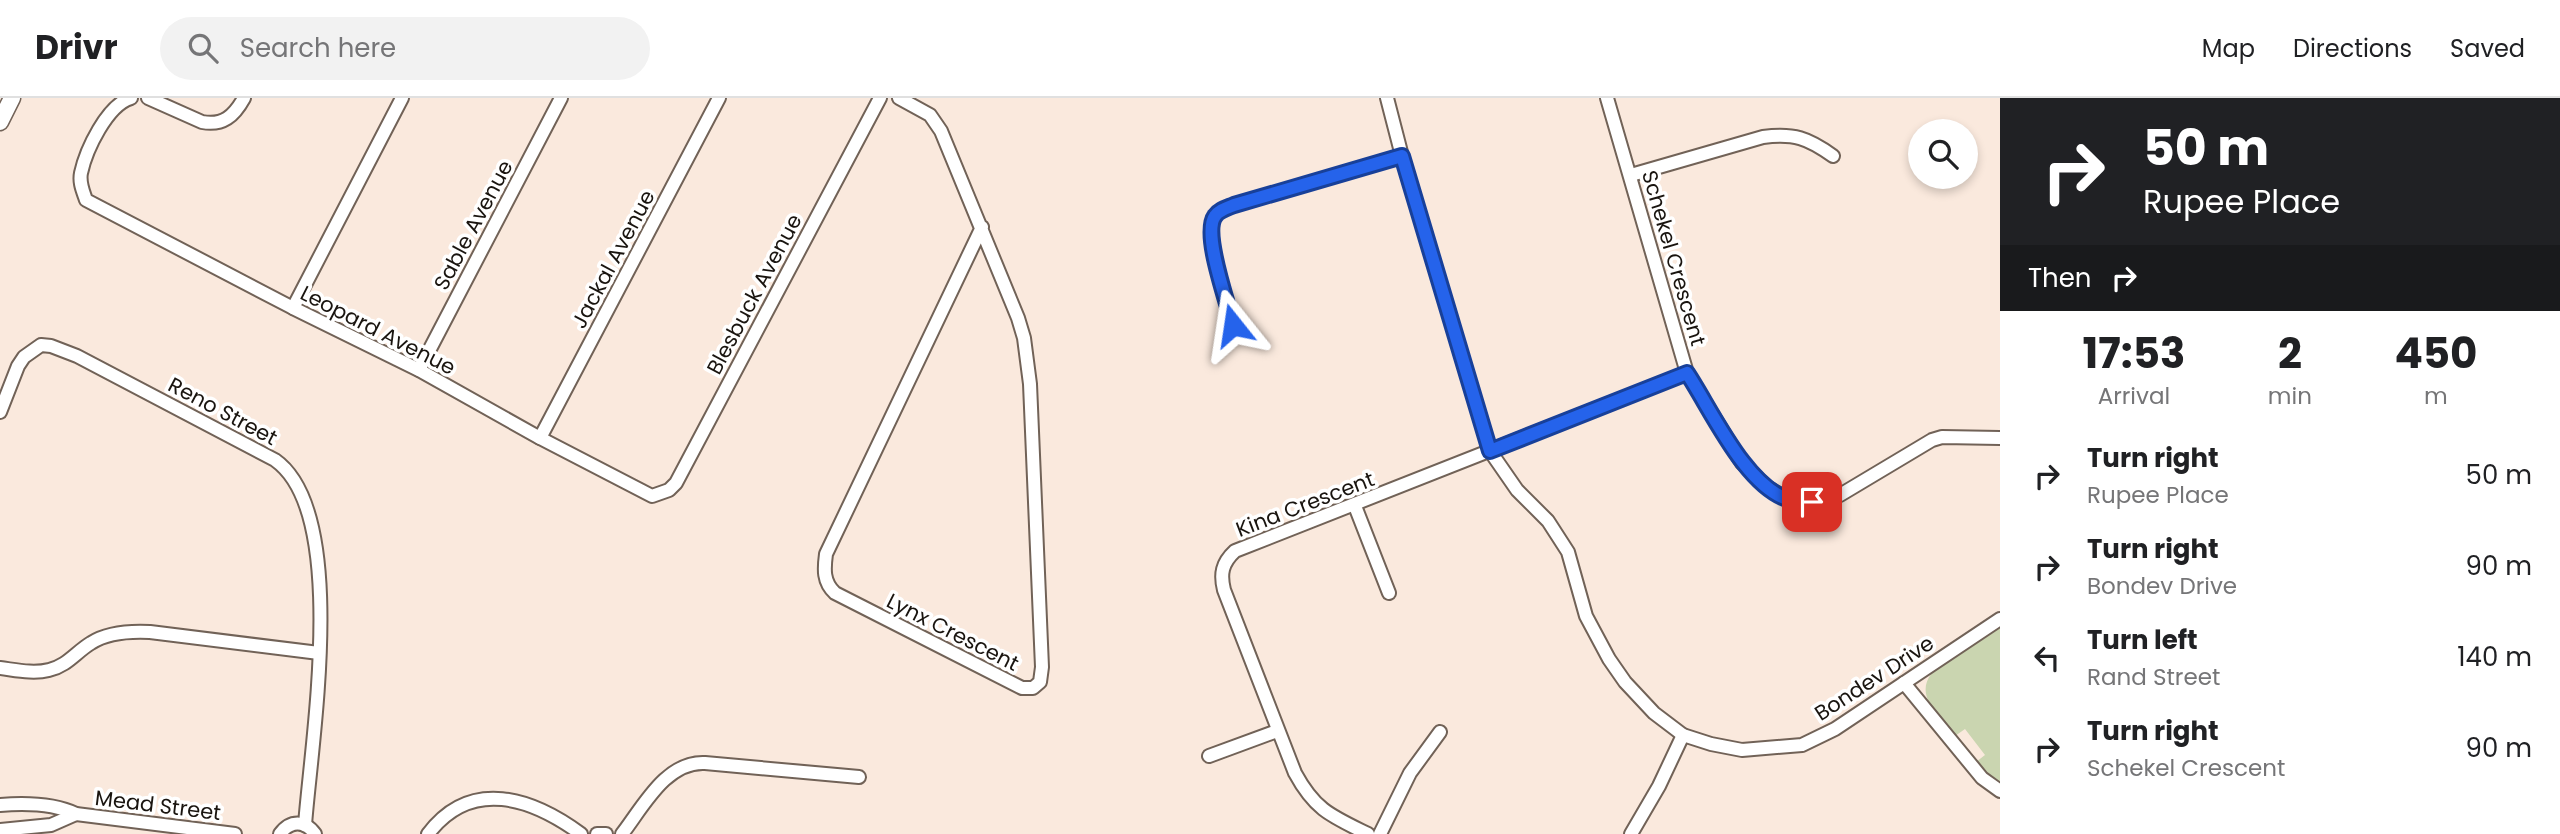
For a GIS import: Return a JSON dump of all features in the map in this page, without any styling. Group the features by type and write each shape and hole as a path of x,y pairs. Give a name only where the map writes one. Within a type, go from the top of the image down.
{"street":[{"path":"0,122 12,98"},
{"name":"Leopard Avenue","path":"131,98 114,107 92,147 81,173 86,200 419,370 540,438 652,496"},
{"path":"148,98 211,124 229,118 244,98"},
{"path":"293,308 402,98"},
{"name":"Sable Avenue","path":"419,370 561,98"},
{"name":"Jackal Avenue","path":"540,438 719,98"},
{"name":"Blesbuck Avenue","path":"652,496 669,490 676,483 880,98"},
{"name":"Lynx Crescent","path":"899,98 935,121 982,227 1018,318 1029,372 1042,667 1040,682 1033,688 1022,688 835,593 829,587 824,568 826,554 982,227"},
{"name":"Bondev Drive","path":"1387,98 1490,451 1517,489 1548,521 1568,552 1586,616 1625,682 1654,713 1683,735 1711,744 1742,750 1802,745 1835,729 2000,619"},
{"name":"Schekel Crescent","path":"1607,98 1687,373 1742,463 1767,487 1789,500 1812,502 1840,495 1932,439 2000,438"},
{"path":"1631,175 1763,137 1781,135 1812,141 1833,156"},
{"path":"1233,325 1214,253 1212,223 1215,216 1234,205 1402,156"},
{"name":"Reno Street","path":"0,412 18,366 24,358 41,345 51,346 76,356 282,465 298,487 315,533 320,588 319,653 306,795 300,824"},
{"name":"Kina Crescent","path":"1368,834 1331,816 1311,799 1295,773 1224,590 1221,577 1227,559 1235,551 1687,373"},
{"path":"1355,506 1389,593"},
{"path":"0,668 36,672 48,670 69,661 91,643 129,631 319,653"},
{"path":"1904,683 1982,778 2000,790"},
{"path":"1209,756 1277,731"},
{"path":"1380,834 1410,773 1440,732"},
{"path":"1631,834 1659,786 1683,735"},
{"path":"622,834 667,776 686,764 705,763 859,777"},
{"path":"428,834 455,809 469,803 501,798 530,804 580,834"},
{"name":"Mead Street","path":"0,805 60,807 76,814 235,834"},
{"name":"Mead Street","path":"0,830 51,825 76,814"},
{"path":"280,834 286,827 300,824 315,834"},
{"path":"597,834 606,834"}],"green space":[{"path":"2000,628 2000,783 1976,762 1985,755 1965,729 1955,736 1937,714 1927,698 1926,690 1932,673"}],"route":[{"path":"1233,325 1214,253 1212,223 1215,216 1234,205 1402,156 1490,451 1687,373 1742,463 1767,487 1789,500 1812,502"}]}
